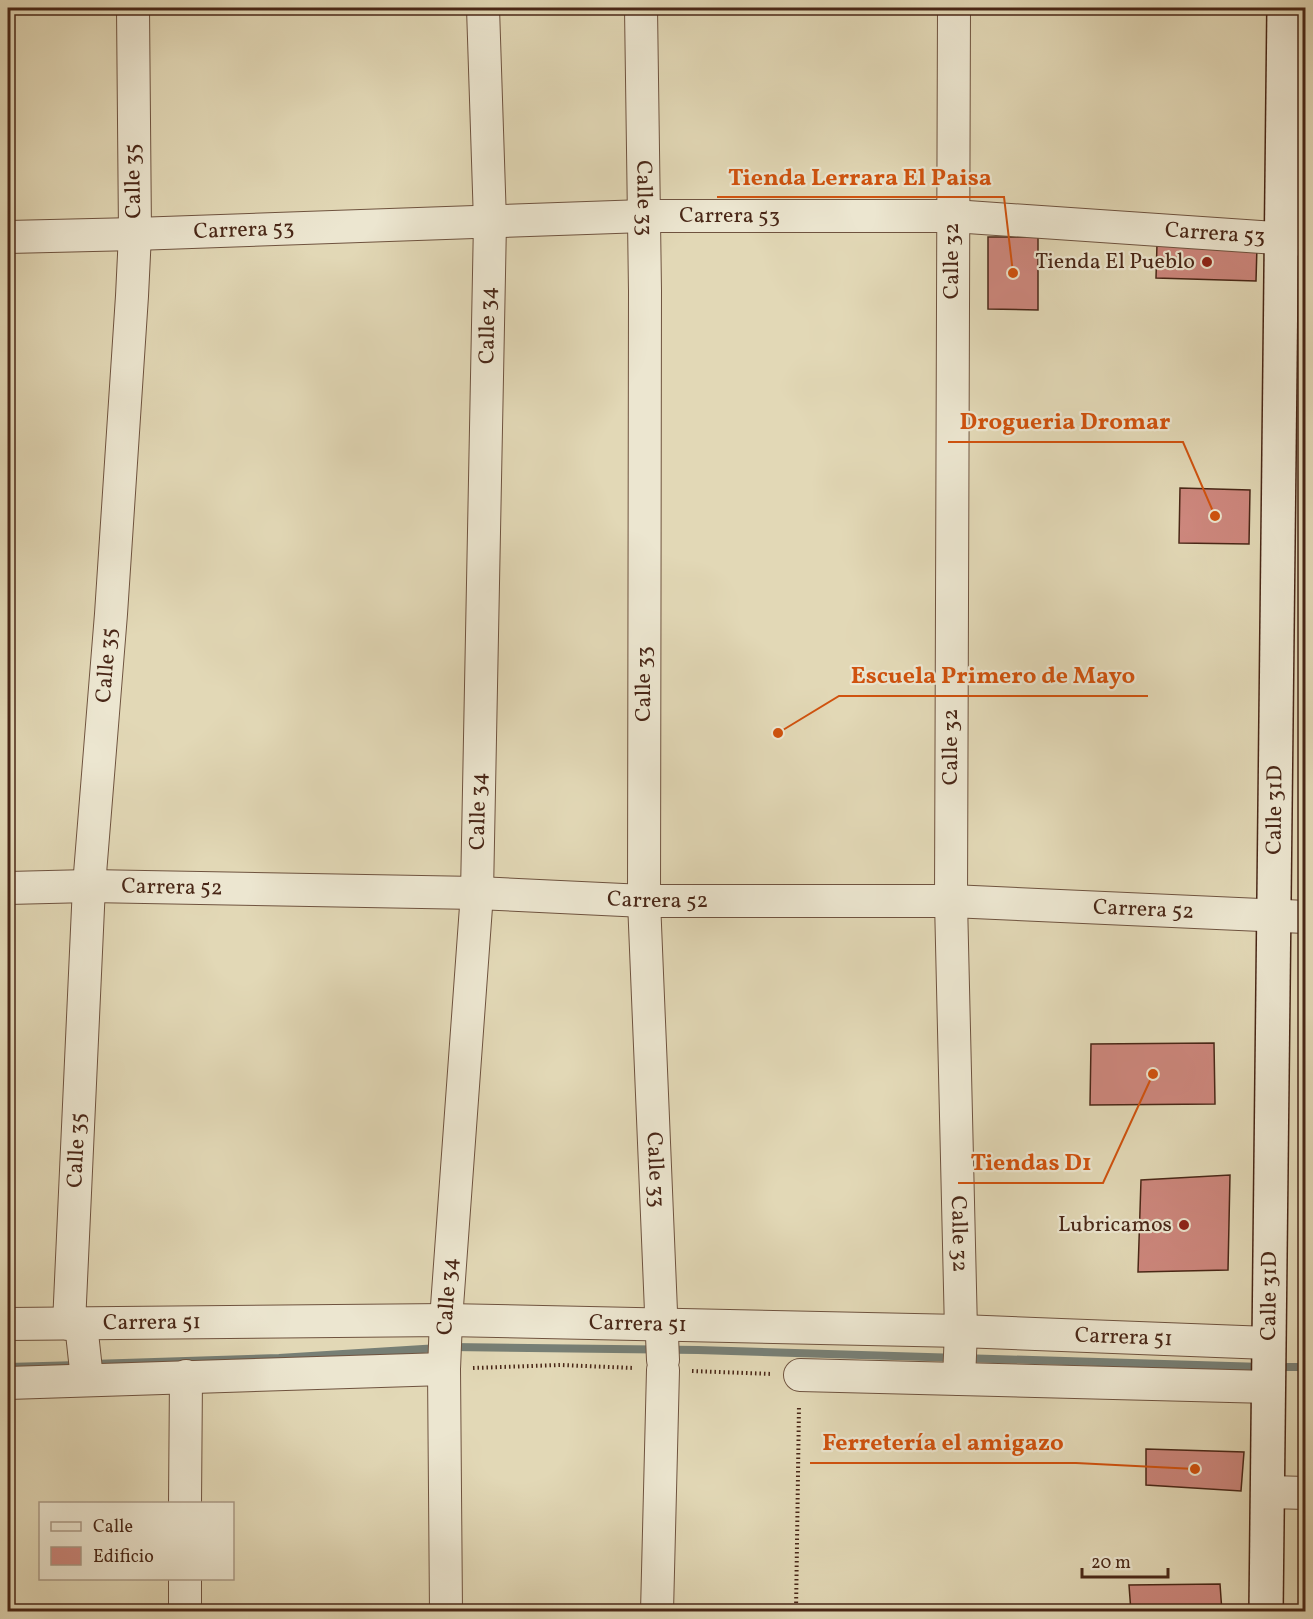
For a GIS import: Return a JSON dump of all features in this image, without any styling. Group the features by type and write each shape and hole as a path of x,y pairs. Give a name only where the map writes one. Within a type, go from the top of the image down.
{"street":[{"name":"Calle 35","path":"86,1375 77,1327 89,886 111,602 135,234 133,8"},
{"name":"Calle 34","path":"446,1611 445,1345 477,893 490,222 483,8"},
{"name":"Calle 33","path":"640,8 644,216 644,901 662,1347 657,1611"},
{"name":"Calle 32","path":"954,8 951,901 960,1356"},
{"name":"Calle 31D","path":"1266,1611 1273,916 1294,239 1284,8"},
{"name":"Carrera 53","path":"8,237 644,216 953,216 1294,239"},
{"name":"Carrera 52","path":"8,888 89,886 477,893 644,901 951,901 1305,917"},
{"name":"Carrera 51","path":"8,1324 445,1345 662,1347 960,1356 1269,1387"},
{"name":"Carrera 51","path":"800,1375 960,1356 1268,1343"},
{"path":"8,1383 86,1375 186,1376 445,1345"},
{"path":"185,1502 186,1376"},
{"path":"1268,1492 1305,1493"},
{"path":"185,1580 185,1611"}],"path":[{"name":"Carrera 51","path":"445,1345 560,1365 662,1347 800,1375"},
{"path":"796,1611 800,1375"}],"building":[{"path":"988,237 1038,237 1038,310 988,309"},
{"name":"Tienda El Pueblo","path":"1157,244 1257,246 1256,281 1156,278"},
{"path":"1180,488 1250,490 1249,544 1179,543"},
{"path":"1214,1043 1215,1104 1090,1105 1091,1044"},
{"name":"Lubricamos","path":"1230,1175 1228,1270 1138,1272 1141,1180"},
{"path":"1146,1449 1244,1452 1241,1491 1146,1485"},
{"path":"1220,1584 1222,1612 1131,1612 1129,1585"}],"waterway":[{"path":"451,1347 698,1350 1263,1367"},
{"path":"92,1364 279,1358 439,1348"},
{"path":"8,1367 79,1365"},
{"path":"1276,1367 1306,1367"}],"place":[{"name":"Tienda El Pueblo","path":"1207,262"},
{"name":"Tienda Lerrara El Paisa","path":"1013,273"},
{"name":"Drogueria Dromar","path":"1215,516"},
{"name":"Escuela Primero de Mayo","path":"778,733"},
{"name":"Tiendas D1","path":"1153,1074"},
{"name":"Lubricamos","path":"1184,1225"},
{"name":"Ferretería el amigazo","path":"1195,1469"}]}
